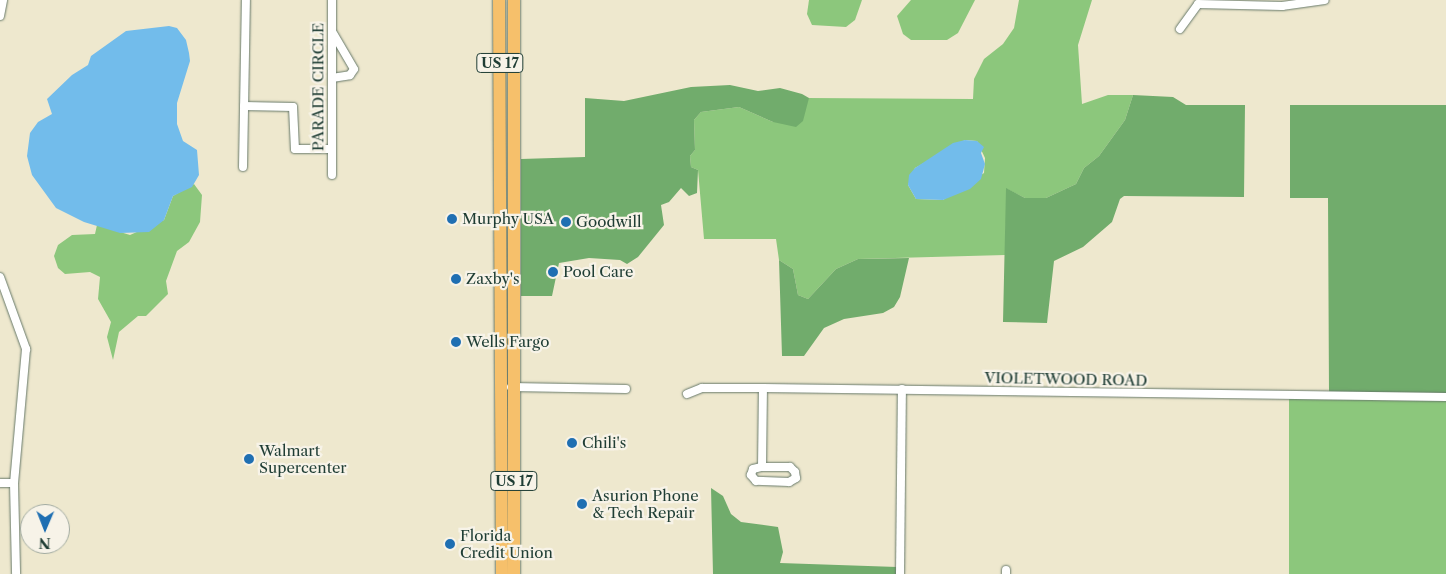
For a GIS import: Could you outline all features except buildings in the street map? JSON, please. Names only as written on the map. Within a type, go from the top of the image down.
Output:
[{"type":"main road","name":"US 17","points":[[508,0],[514,63],[507,190],[507,387],[514,574]]},
{"type":"main road","name":"US 17","points":[[502,574],[513,219],[506,183],[501,171],[508,0]]},
{"type":"street","points":[[0,16],[3,0]]},
{"type":"street","points":[[243,167],[246,0]]},
{"type":"street","name":"PARADE CIRCLE","points":[[332,0],[332,175]]},
{"type":"street","points":[[1180,30],[1198,4],[1282,6],[1325,0]]},
{"type":"street","points":[[332,29],[354,69],[350,75],[332,78]]},
{"type":"street","points":[[244,106],[293,107],[295,148],[332,149]]},
{"type":"street","points":[[0,277],[26,349],[14,483],[16,574]]},
{"type":"street","points":[[507,387],[626,389]]},
{"type":"street","name":"VIOLETWOOD ROAD","points":[[686,394],[702,388],[763,388],[1446,397]]},
{"type":"street","points":[[762,467],[763,388]]},
{"type":"street","points":[[900,574],[902,389]]},
{"type":"street","points":[[762,467],[790,467],[795,472],[796,478],[789,482],[753,480],[754,469],[762,467]]},
{"type":"street","points":[[0,483],[14,483]]},
{"type":"green space","points":[[809,0],[862,0],[855,20],[846,27],[812,25],[807,14]]},
{"type":"green space","points":[[911,0],[975,0],[958,33],[947,40],[911,40],[903,34],[897,16]]},
{"type":"green space","points":[[1019,0],[1092,0],[1078,45],[1082,104],[1108,95],[1133,95],[1125,120],[1099,156],[1084,168],[1076,184],[1046,198],[1025,198],[1007,189],[1005,255],[858,259],[836,269],[808,299],[798,295],[793,269],[779,260],[776,239],[704,239],[698,170],[691,167],[690,156],[695,150],[694,120],[701,112],[739,107],[773,122],[807,98],[973,99],[974,79],[984,59],[1003,44],[1014,28]],"holes":[[[965,140],[977,141],[985,158],[984,173],[943,200],[916,199],[908,185],[915,168]]]},
{"type":"green space","points":[[730,85],[758,91],[780,88],[802,94],[809,98],[803,121],[796,127],[773,122],[739,107],[701,112],[694,120],[695,150],[690,156],[691,167],[698,170],[697,193],[689,196],[681,188],[669,202],[661,205],[664,225],[638,257],[627,264],[620,260],[589,258],[559,263],[552,296],[521,296],[521,159],[585,157],[585,98],[624,101],[691,87]]},
{"type":"green space","points":[[1133,95],[1173,97],[1186,105],[1245,105],[1244,197],[1124,196],[1120,199],[1112,222],[1083,247],[1054,261],[1047,323],[1003,322],[1006,188],[1025,198],[1046,198],[1076,184],[1084,168],[1099,156],[1125,120]]},
{"type":"green space","points":[[1290,105],[1446,105],[1446,393],[1329,392],[1328,198],[1290,198]]},
{"type":"green space","points":[[194,184],[202,195],[200,222],[189,242],[177,251],[166,281],[168,294],[146,316],[138,316],[119,332],[113,360],[107,337],[111,322],[98,299],[100,277],[90,272],[65,274],[58,268],[54,256],[58,245],[72,235],[95,234],[97,225],[130,235],[164,220],[173,196]]},
{"type":"green space","points":[[909,258],[900,297],[894,307],[883,313],[844,319],[824,328],[804,356],[782,356],[779,260],[793,269],[798,295],[808,299],[836,269],[858,259]]},
{"type":"green space","points":[[1289,399],[1446,401],[1446,574],[1289,574]]},
{"type":"green space","points":[[711,488],[723,496],[731,514],[741,522],[778,527],[783,552],[780,563],[897,567],[896,574],[713,574]]},
{"type":"water","points":[[169,26],[177,28],[186,40],[189,53],[190,61],[177,103],[177,124],[183,141],[197,150],[199,175],[192,187],[173,196],[164,220],[149,232],[120,233],[84,222],[56,208],[32,175],[27,156],[30,133],[38,122],[52,114],[47,99],[72,75],[88,65],[91,56],[126,31]]},
{"type":"water","points":[[965,140],[977,141],[984,147],[981,153],[985,164],[981,179],[970,189],[943,200],[916,199],[908,185],[909,175],[915,168],[953,143]]},
{"type":"place","name":"Murphy USA","points":[[452,219]]},
{"type":"place","name":"Goodwill","points":[[566,222]]},
{"type":"place","name":"Pool Care","points":[[553,272]]},
{"type":"place","name":"Zaxby's","points":[[456,279]]},
{"type":"place","name":"Wells Fargo","points":[[456,342]]},
{"type":"place","name":"Chili's","points":[[572,443]]},
{"type":"place","name":"Walmart Supercenter","points":[[249,459]]},
{"type":"place","name":"Asurion Phone & Tech Repair","points":[[582,504]]},
{"type":"place","name":"Florida Credit Union","points":[[450,544]]}]
